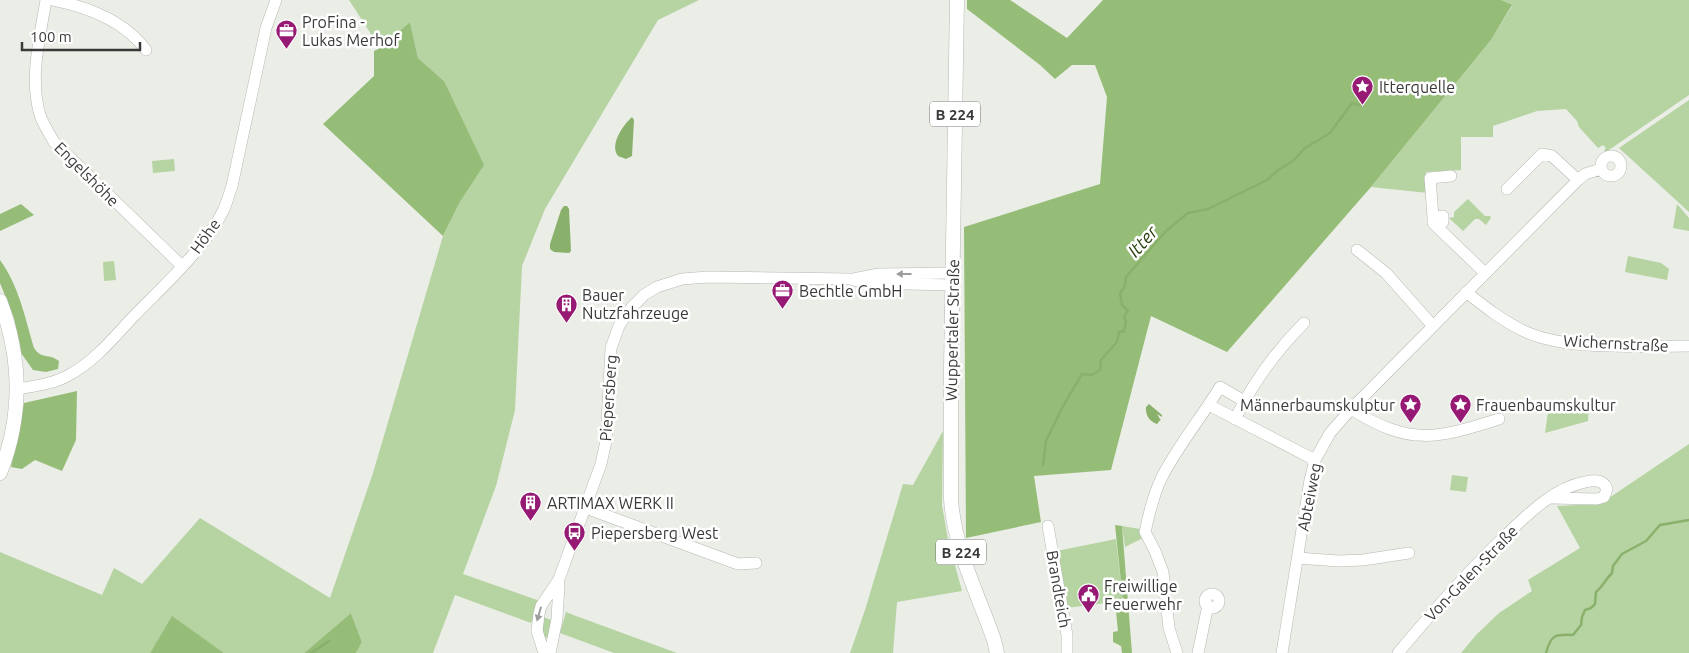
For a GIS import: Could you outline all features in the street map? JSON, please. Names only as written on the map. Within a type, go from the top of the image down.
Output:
[{"type":"main road","name":"Wuppertaler Straße","points":[[957,0],[950,465],[952,515],[960,550],[991,630],[997,653]]},
{"type":"main road","points":[[0,301],[13,342],[17,389],[16,412],[9,449],[0,473]]},
{"type":"street","name":"Engelshöhe","points":[[46,0],[35,84],[41,117],[54,142],[62,151],[182,266]]},
{"type":"street","points":[[52,0],[78,6],[105,17],[132,33],[146,50]]},
{"type":"street","name":"Höhe","points":[[17,389],[68,376],[101,352],[202,243],[223,211],[232,186],[266,28],[276,0]]},
{"type":"street","points":[[1508,189],[1542,154],[1552,156],[1578,180]]},
{"type":"street","name":"Abteiweg","points":[[1282,653],[1315,460],[1330,433],[1351,409],[1578,180],[1585,174],[1601,168]]},
{"type":"street","points":[[1450,176],[1430,178],[1433,223],[1485,273]]},
{"type":"street","points":[[1357,250],[1386,273],[1433,326]]},
{"type":"street","name":"Piepersberg","points":[[544,653],[537,631],[539,614],[559,580],[604,454],[609,360],[614,335],[631,308],[644,295],[669,282],[698,277],[850,279],[878,274],[953,279]]},
{"type":"street","name":"Wichernstraße","points":[[1466,292],[1510,324],[1528,333],[1550,339],[1598,345],[1689,346]]},
{"type":"street","points":[[1235,419],[1244,400],[1262,373],[1286,342],[1304,323]]},
{"type":"street","points":[[1178,653],[1169,628],[1163,572],[1145,532],[1160,480],[1220,387],[1244,400]]},
{"type":"street","points":[[1209,405],[1315,460]]},
{"type":"street","points":[[1351,409],[1389,430],[1422,436],[1450,434],[1499,419]]},
{"type":"street","name":"Von-Galen-Straße","points":[[1398,653],[1486,554],[1531,511],[1550,498]]},
{"type":"street","points":[[586,508],[738,564],[756,562]]},
{"type":"street","name":"Brandteich","points":[[1048,526],[1067,635],[1067,653]]},
{"type":"street","points":[[1298,558],[1342,561],[1408,553]]},
{"type":"street","name":"Piepersberg","points":[[550,653],[558,619],[557,597],[559,580]]},
{"type":"street","points":[[1198,653],[1208,605]]},
{"type":"shaded area","points":[[349,0],[699,0],[658,20],[545,209],[522,266],[515,410],[496,486],[463,574],[540,601],[531,623],[455,595],[433,653],[356,653],[362,642],[351,613],[304,653],[224,653],[172,617],[150,653],[0,653],[0,552],[102,595],[114,568],[142,584],[200,518],[330,598],[373,473],[443,236],[461,200],[444,81],[418,58],[410,22],[380,48]]},
{"type":"shaded area","points":[[967,0],[1010,0],[1067,38],[1103,0],[1501,0],[1512,5],[1491,40],[1371,187],[1227,352],[1151,316],[1111,470],[1034,476],[1041,522],[966,538],[964,227],[1100,184],[1107,97],[1095,65],[1072,65],[1055,79],[1040,65],[967,9]]},
{"type":"shaded area","points":[[1501,0],[1689,0],[1689,95],[1606,152],[1604,150],[1606,148],[1603,145],[1598,148],[1566,109],[1537,111],[1493,126],[1493,137],[1461,137],[1461,170],[1426,172],[1428,193],[1371,187],[1491,40],[1512,6]]},
{"type":"shaded area","points":[[410,22],[418,58],[444,81],[484,165],[461,200],[443,236],[323,124],[374,76],[374,51]]},
{"type":"shaded area","points":[[1689,100],[1689,212],[1619,148]]},
{"type":"shaded area","points":[[632,117],[634,120],[632,156],[626,159],[618,156],[615,146],[618,135]]},
{"type":"shaded area","points":[[174,159],[175,171],[153,173],[152,161]]},
{"type":"shaded area","points":[[1468,199],[1485,216],[1490,216],[1491,218],[1486,225],[1479,219],[1475,219],[1463,231],[1449,218],[1454,217],[1454,212]]},
{"type":"shaded area","points":[[21,204],[34,215],[0,231],[0,214]]},
{"type":"shaded area","points":[[1677,204],[1689,218],[1689,231],[1673,228]]},
{"type":"shaded area","points":[[564,206],[567,206],[569,209],[571,251],[569,253],[554,252],[550,249],[561,210]]},
{"type":"shaded area","points":[[1628,256],[1661,263],[1669,269],[1667,280],[1625,272]]},
{"type":"shaded area","points":[[0,260],[17,291],[34,348],[40,354],[59,361],[58,369],[46,372],[33,370],[21,353],[14,318],[0,283]]},
{"type":"shaded area","points":[[114,261],[116,280],[104,281],[103,262]]},
{"type":"shaded area","points":[[77,391],[76,440],[62,471],[35,460],[22,469],[11,467],[24,403]]},
{"type":"shaded area","points":[[1589,401],[1588,421],[1545,433],[1549,405]]},
{"type":"shaded area","points":[[1149,404],[1162,415],[1162,417],[1157,414],[1161,419],[1157,424],[1148,418],[1146,407]]},
{"type":"shaded area","points":[[943,431],[942,505],[948,540],[962,591],[897,602],[893,653],[850,653],[903,484],[913,485]]},
{"type":"shaded area","points":[[1689,444],[1689,653],[1461,653],[1476,635],[1499,613],[1532,591],[1528,580],[1580,548],[1557,506],[1600,504]]},
{"type":"shaded area","points":[[1452,475],[1468,477],[1466,492],[1450,490]]},
{"type":"shaded area","points":[[1115,525],[1122,526],[1132,653],[1122,653],[1121,646],[1113,642],[1113,632],[1118,631],[1115,602],[1123,601]]},
{"type":"shaded area","points":[[1122,526],[1140,529],[1143,538],[1125,547]]},
{"type":"shaded area","points":[[1116,539],[1123,601],[1066,608],[1057,551]]},
{"type":"shaded area","points":[[566,612],[677,653],[614,653],[560,633]]},
{"type":"shaded area","points":[[351,613],[362,642],[356,653],[304,653]]},
{"type":"shaded area","points":[[172,616],[224,653],[150,653]]},
{"type":"shaded area","points":[[542,617],[555,621],[548,638],[542,637]]},
{"type":"waterway","name":"Itter","points":[[1043,465],[1046,441],[1062,408],[1082,374],[1092,375],[1100,370],[1101,360],[1117,342],[1119,332],[1124,331],[1126,322],[1124,317],[1128,311],[1122,305],[1120,293],[1125,286],[1126,277],[1166,231],[1188,213],[1208,209],[1267,180],[1294,160],[1305,148],[1330,133],[1352,103],[1363,106]]},
{"type":"waterway","points":[[1546,653],[1550,642],[1555,636],[1573,635],[1581,625],[1585,610],[1595,604],[1596,592],[1612,573],[1613,566],[1622,554],[1646,541],[1660,525],[1689,520]]},
{"type":"waterway","points":[[311,653],[329,641]]},
{"type":"place","name":"ProFina - Lukas Merhof","points":[[286,50]]},
{"type":"place","name":"Itterquelle","points":[[1363,106]]},
{"type":"place","name":"Bechtle GmbH","points":[[783,310]]},
{"type":"place","name":"Bauer Nutzfahrzeuge","points":[[566,323]]},
{"type":"place","name":"Männerbaumskulptur","points":[[1411,424]]},
{"type":"place","name":"Frauenbaumskultur","points":[[1460,424]]},
{"type":"place","name":"ARTIMAX WERK II","points":[[531,522]]},
{"type":"place","name":"Piepersberg West","points":[[575,552]]},
{"type":"place","name":"Freiwillige Feuerwehr","points":[[1088,614]]}]
